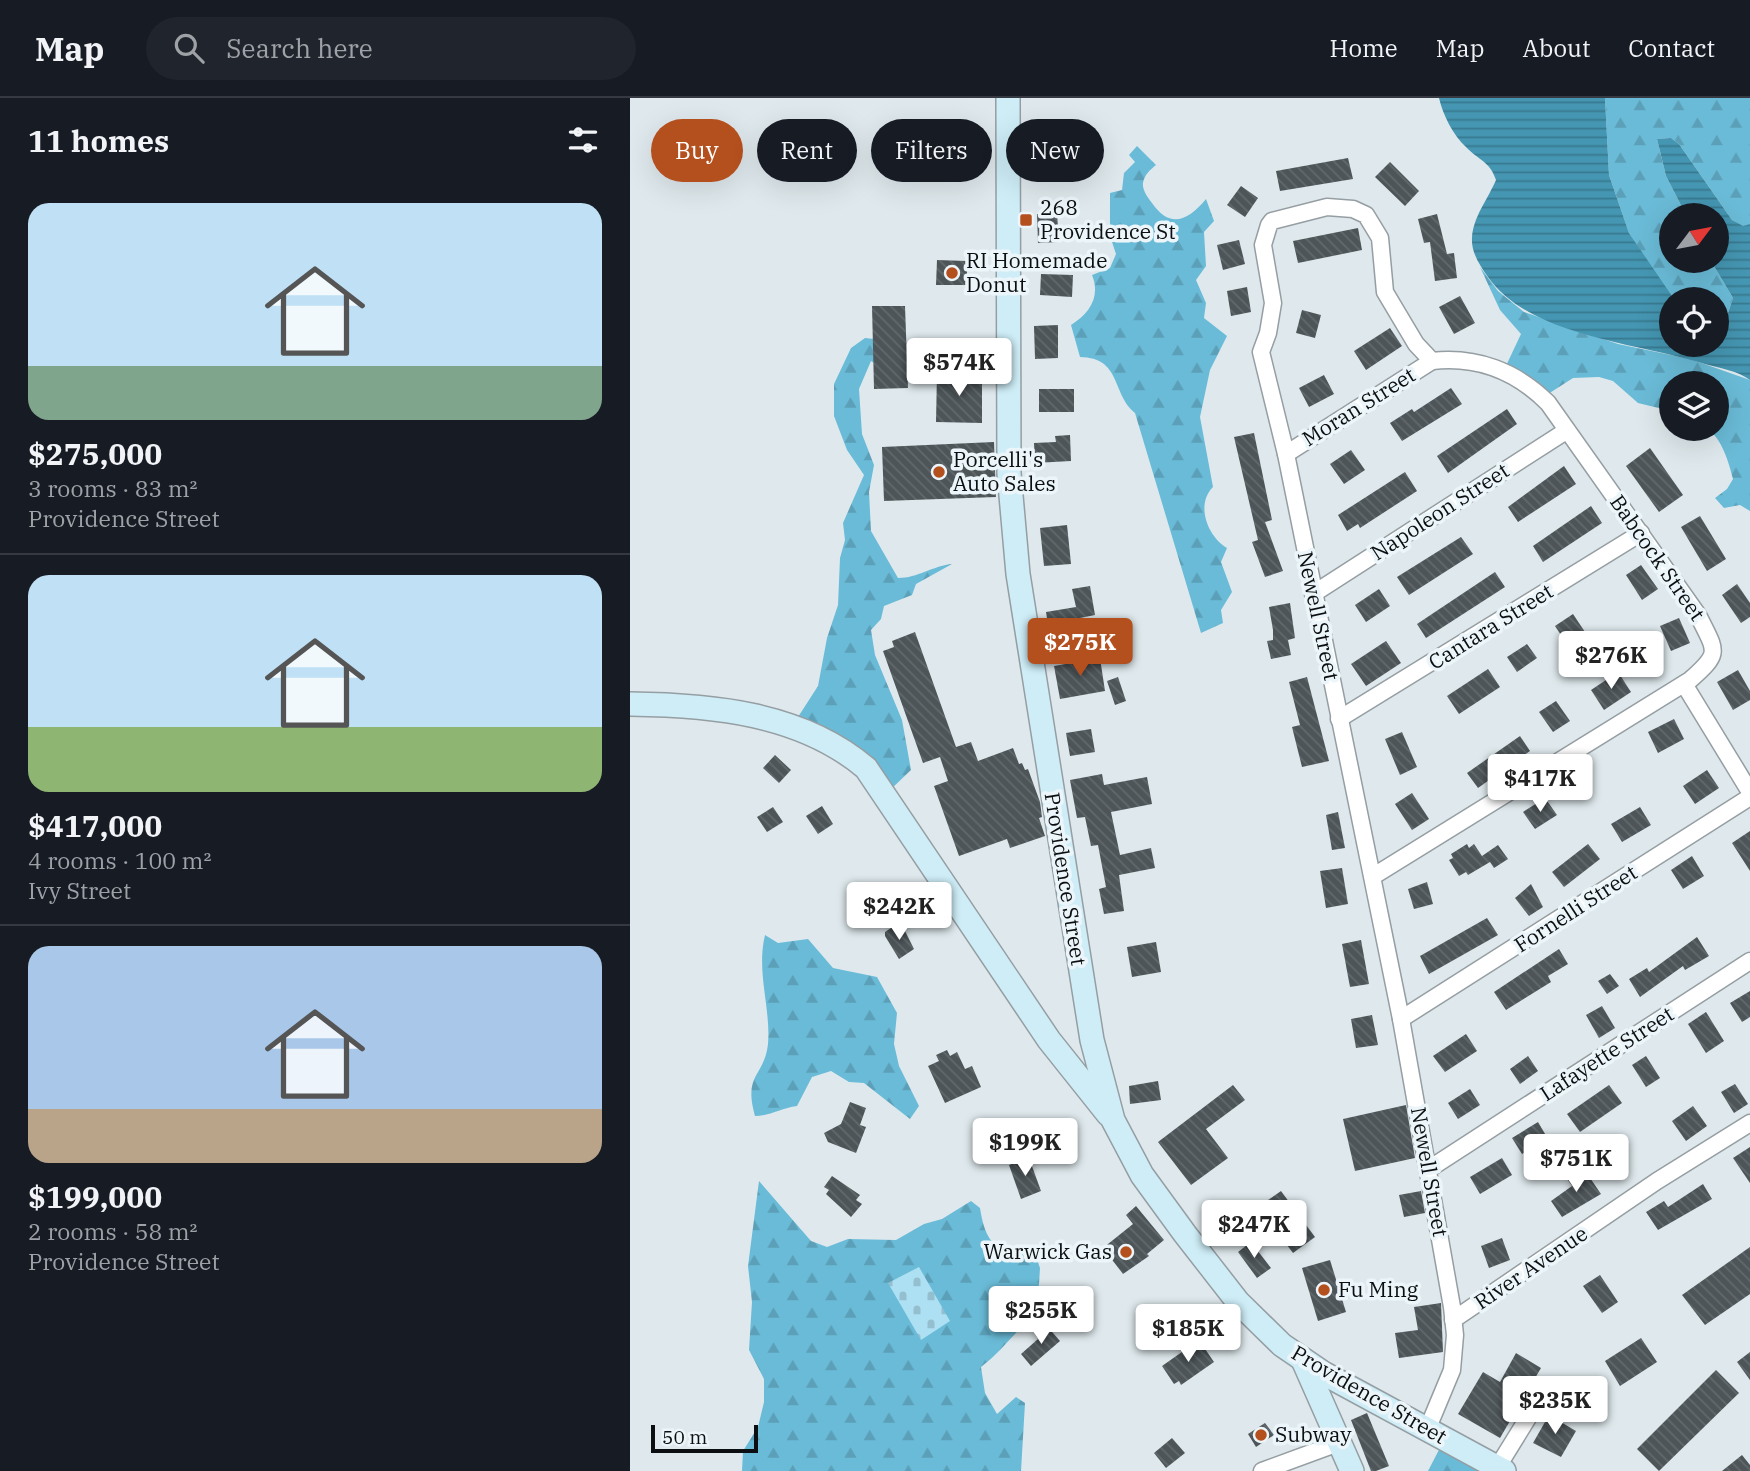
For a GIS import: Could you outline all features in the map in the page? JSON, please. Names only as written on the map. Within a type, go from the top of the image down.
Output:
[{"type":"main road","name":"Providence Street","points":[[1009,98],[1009,473],[1018,574],[1092,1040],[1113,1120],[1142,1175],[1238,1302],[1282,1345],[1303,1360],[1501,1469]]},
{"type":"main road","points":[[630,704],[693,705],[762,718],[818,738],[848,754],[866,768],[1049,1040],[1113,1120]]},
{"type":"main road","points":[[1303,1360],[1352,1471]]},
{"type":"street","name":"Newell Street","points":[[1427,1430],[1452,1370],[1455,1346],[1453,1320],[1429,1169],[1401,1020],[1286,454],[1261,352],[1268,333],[1273,303],[1263,244],[1266,230],[1272,221],[1327,208],[1353,209],[1366,215],[1380,238],[1385,292],[1416,344],[1432,361]]},
{"type":"street","points":[[1432,361],[1477,361],[1521,380],[1548,403],[1566,431]]},
{"type":"street","name":"Moran Street","points":[[1286,454],[1432,361]]},
{"type":"street","name":"Babcock Street","points":[[1566,431],[1698,615],[1710,639],[1712,660],[1684,684]]},
{"type":"street","name":"Napoleon Street","points":[[1313,594],[1566,431]]},
{"type":"street","name":"Cantara Street","points":[[1339,719],[1641,533]]},
{"type":"street","points":[[1372,877],[1684,684],[1750,795]]},
{"type":"street","name":"Fornelli Street","points":[[1401,1020],[1750,795]]},
{"type":"street","name":"Lafayette Street","points":[[1429,1169],[1750,961]]},
{"type":"street","name":"River Avenue","points":[[1453,1320],[1657,1181],[1750,1124]]},
{"type":"street","points":[[1501,1469],[1538,1399]]},
{"type":"street","points":[[1262,1471],[1341,1442]]},
{"type":"green space","points":[[1605,98],[1750,98],[1750,224],[1743,227],[1732,220],[1729,216],[1729,203],[1720,203],[1679,144],[1671,138],[1657,139],[1666,176],[1680,203],[1659,203],[1659,273],[1718,273],[1726,287],[1664,287],[1629,233],[1609,175]]},
{"type":"green space","points":[[1137,146],[1156,165],[1146,175],[1143,186],[1159,211],[1172,219],[1179,219],[1192,213],[1206,199],[1214,221],[1204,232],[1206,266],[1196,280],[1206,303],[1204,318],[1227,336],[1210,370],[1200,417],[1213,487],[1205,503],[1206,520],[1214,536],[1227,548],[1221,562],[1232,592],[1221,610],[1223,623],[1201,633],[1135,413],[1127,405],[1110,370],[1103,363],[1080,357],[1071,325],[1083,316],[1092,304],[1095,291],[1092,275],[1110,268],[1116,254],[1110,236],[1110,193],[1122,190],[1124,173],[1135,162],[1129,155]]},
{"type":"green space","points":[[1480,267],[1498,291],[1524,312],[1618,344],[1659,353],[1659,357],[1690,359],[1724,371],[1659,371],[1659,408],[1638,403],[1613,381],[1599,377],[1573,378],[1545,396],[1504,370],[1521,334],[1500,310]]},
{"type":"green space","points":[[1729,291],[1733,298],[1729,310]]},
{"type":"green space","points":[[865,338],[874,339],[881,368],[871,361],[859,389],[862,434],[874,465],[869,492],[871,531],[898,578],[952,564],[916,584],[912,595],[884,606],[881,619],[871,630],[875,655],[902,720],[911,770],[888,792],[798,717],[818,686],[827,638],[838,605],[840,558],[845,540],[843,523],[864,475],[847,450],[834,416],[834,384],[851,348]]},
{"type":"green space","points":[[1729,373],[1750,380],[1750,511],[1740,505],[1724,508],[1715,498],[1727,489],[1733,479],[1719,441],[1729,441]]},
{"type":"green space","points":[[765,935],[778,943],[808,939],[833,968],[877,977],[897,1013],[894,1044],[899,1066],[919,1106],[910,1119],[864,1083],[849,1082],[831,1071],[812,1077],[797,1106],[755,1116],[751,1091],[763,1064],[768,1044],[762,963]]},
{"type":"green space","points":[[759,1181],[811,1241],[827,1247],[848,1239],[896,1240],[924,1224],[942,1219],[971,1201],[980,1208],[985,1230],[995,1245],[1010,1250],[1032,1245],[1040,1268],[1038,1300],[1041,1311],[981,1367],[985,1393],[997,1414],[1016,1397],[1025,1403],[1021,1471],[742,1471],[743,1451],[758,1427],[764,1402],[764,1379],[749,1350],[752,1302],[748,1266]]},
{"type":"green space","points":[[919,1267],[950,1321],[921,1340],[888,1283]]},
{"type":"green space","points":[[1443,1442],[1500,1471],[1428,1471]]},
{"type":"shaded area","points":[[1439,98],[1605,98],[1609,175],[1629,233],[1666,287],[1659,287],[1659,353],[1588,335],[1530,313],[1507,297],[1488,277],[1475,254],[1473,230],[1496,180],[1487,165],[1457,137]]},
{"type":"shaded area","points":[[1671,138],[1679,144],[1720,203],[1680,203],[1666,176],[1657,139]]},
{"type":"shaded area","points":[[1729,216],[1743,226],[1750,224],[1750,380],[1729,370],[1678,357],[1729,357],[1729,310],[1733,298],[1729,287],[1718,273],[1729,273]]},
{"type":"building","points":[[1348,158],[1353,179],[1280,191],[1276,171]]},
{"type":"building","points":[[1390,162],[1419,191],[1405,206],[1375,177]]},
{"type":"building","points":[[1241,186],[1258,198],[1245,217],[1227,205]]},
{"type":"building","points":[[1057,213],[1059,242],[1038,243],[1037,214]]},
{"type":"building","points":[[1437,214],[1447,254],[1454,253],[1457,278],[1435,281],[1430,242],[1424,243],[1418,219]]},
{"type":"building","points":[[1358,228],[1362,250],[1298,263],[1293,241]]},
{"type":"building","points":[[1239,240],[1245,264],[1223,270],[1217,245]]},
{"type":"building","name":"RI Homemade Donut","points":[[937,260],[967,261],[967,285],[936,285]]},
{"type":"building","points":[[1041,274],[1073,275],[1072,297],[1040,295]]},
{"type":"building","points":[[1247,287],[1251,312],[1231,316],[1227,291]]},
{"type":"building","points":[[1460,296],[1475,323],[1454,334],[1439,307]]},
{"type":"building","points":[[872,306],[905,306],[908,388],[874,389]]},
{"type":"building","points":[[1302,310],[1321,315],[1315,338],[1296,333]]},
{"type":"building","points":[[1058,325],[1058,358],[1035,359],[1034,326]]},
{"type":"building","points":[[1390,328],[1402,346],[1366,370],[1354,351]]},
{"type":"building","points":[[937,373],[982,373],[982,423],[936,422]]},
{"type":"building","points":[[1324,375],[1334,394],[1309,407],[1299,388]]},
{"type":"building","points":[[1451,388],[1462,404],[1402,441],[1390,423],[1412,409],[1414,412]]},
{"type":"building","points":[[1039,389],[1074,389],[1074,412],[1039,412]]},
{"type":"building","points":[[1507,409],[1517,424],[1448,473],[1437,456]]},
{"type":"building","points":[[1254,433],[1272,520],[1265,522],[1283,571],[1265,577],[1252,542],[1258,540],[1234,437]]},
{"type":"building","points":[[1070,435],[1071,461],[1035,463],[1034,443],[1056,442],[1055,436]]},
{"type":"building","name":"Porcelli's Auto Sales","points":[[994,442],[996,497],[884,501],[882,447]]},
{"type":"building","points":[[1650,448],[1683,495],[1659,512],[1626,466]]},
{"type":"building","points":[[1351,450],[1365,470],[1344,484],[1330,464]]},
{"type":"building","points":[[1564,466],[1576,484],[1518,522],[1508,507]]},
{"type":"building","points":[[1405,472],[1417,491],[1360,528],[1358,524],[1347,531],[1338,515]]},
{"type":"building","points":[[1591,506],[1602,523],[1543,562],[1533,546]]},
{"type":"building","points":[[1700,516],[1726,559],[1707,571],[1681,527]]},
{"type":"building","points":[[1067,525],[1071,564],[1044,566],[1040,528]]},
{"type":"building","points":[[1461,537],[1473,554],[1409,595],[1397,577]]},
{"type":"building","points":[[1641,565],[1658,589],[1642,600],[1626,575]]},
{"type":"building","points":[[1495,572],[1505,587],[1426,638],[1417,624]]},
{"type":"building","points":[[1737,584],[1750,603],[1750,617],[1741,623],[1722,595]]},
{"type":"building","points":[[1090,586],[1095,615],[1070,620],[1072,634],[1050,637],[1046,612],[1076,607],[1072,589]]},
{"type":"building","points":[[1379,589],[1390,606],[1366,622],[1355,605]]},
{"type":"building","points":[[1290,603],[1295,638],[1288,640],[1291,655],[1271,659],[1267,641],[1273,640],[1269,607]]},
{"type":"building","points":[[1573,614],[1585,632],[1567,644],[1555,626]]},
{"type":"building","points":[[1679,618],[1690,643],[1671,651],[1660,626]]},
{"type":"building","points":[[915,632],[956,747],[971,742],[978,761],[1013,748],[1019,764],[1022,763],[1025,770],[1028,769],[1040,802],[1042,817],[1039,818],[1045,836],[1010,848],[1007,839],[959,856],[934,786],[948,781],[940,757],[923,763],[883,651],[894,647],[892,641]]},
{"type":"building","points":[[1386,641],[1401,663],[1366,686],[1351,664]]},
{"type":"building","points":[[1527,644],[1537,658],[1517,672],[1507,657]]},
{"type":"building","points":[[1100,658],[1105,691],[1060,699],[1054,666]]},
{"type":"building","points":[[1488,669],[1500,687],[1459,714],[1447,696]]},
{"type":"building","points":[[1738,670],[1750,691],[1750,700],[1733,710],[1717,682]]},
{"type":"building","points":[[1618,672],[1631,692],[1604,710],[1591,690]]},
{"type":"building","points":[[1118,677],[1126,701],[1115,705],[1107,681]]},
{"type":"building","points":[[1307,677],[1329,761],[1302,767],[1292,727],[1300,725],[1289,682]]},
{"type":"building","points":[[1556,701],[1570,721],[1553,732],[1539,712]]},
{"type":"building","points":[[1674,719],[1684,739],[1658,753],[1648,732]]},
{"type":"building","points":[[1091,729],[1095,752],[1070,756],[1066,733]]},
{"type":"building","points":[[1402,732],[1417,767],[1400,775],[1385,739]]},
{"type":"building","points":[[1520,736],[1530,751],[1478,788],[1467,773]]},
{"type":"building","points":[[775,755],[791,770],[779,783],[763,768]]},
{"type":"building","points":[[1707,770],[1719,788],[1695,804],[1683,786]]},
{"type":"building","points":[[1102,774],[1104,785],[1147,777],[1152,804],[1111,812],[1120,855],[1151,848],[1155,868],[1119,875],[1124,911],[1104,914],[1099,889],[1106,887],[1098,845],[1091,846],[1085,817],[1077,818],[1070,780]]},
{"type":"building","points":[[1412,793],[1429,819],[1412,830],[1395,804]]},
{"type":"building","points":[[1545,798],[1557,815],[1535,829],[1523,812]]},
{"type":"building","points":[[822,806],[833,824],[818,834],[806,816]]},
{"type":"building","points":[[773,807],[783,822],[767,832],[757,817]]},
{"type":"building","points":[[1640,807],[1651,825],[1622,842],[1611,824]]},
{"type":"building","points":[[1338,812],[1345,848],[1332,850],[1326,815]]},
{"type":"building","points":[[1750,831],[1750,871],[1732,843]]},
{"type":"building","points":[[1467,844],[1469,848],[1474,844],[1482,856],[1498,845],[1508,859],[1494,868],[1490,862],[1468,875],[1466,872],[1459,876],[1449,860],[1453,858],[1451,854]]},
{"type":"building","points":[[1588,844],[1600,859],[1564,887],[1552,872]]},
{"type":"building","points":[[1692,856],[1704,876],[1683,889],[1671,870]]},
{"type":"building","points":[[1342,868],[1348,904],[1326,908],[1320,871]]},
{"type":"building","points":[[1427,882],[1433,904],[1414,909],[1408,889]]},
{"type":"building","points":[[1531,884],[1543,907],[1529,916],[1515,898]]},
{"type":"building","points":[[1487,918],[1498,935],[1429,974],[1420,956]]},
{"type":"building","points":[[894,926],[897,931],[905,931],[914,949],[899,959],[885,936],[885,932]]},
{"type":"building","points":[[1697,937],[1709,956],[1685,970],[1683,966],[1640,997],[1629,979],[1647,968],[1649,972]]},
{"type":"building","points":[[1361,940],[1369,984],[1350,987],[1342,944]]},
{"type":"building","points":[[1156,942],[1161,972],[1132,977],[1127,947]]},
{"type":"building","points":[[1559,949],[1568,964],[1548,976],[1551,982],[1506,1010],[1494,992]]},
{"type":"building","points":[[1610,974],[1619,986],[1607,994],[1598,981]]},
{"type":"building","points":[[1750,991],[1750,1017],[1742,1022],[1730,1003]]},
{"type":"building","points":[[1602,1006],[1615,1028],[1599,1038],[1586,1015]]},
{"type":"building","points":[[1706,1012],[1724,1041],[1706,1053],[1688,1024]]},
{"type":"building","points":[[1372,1015],[1378,1045],[1356,1048],[1351,1019]]},
{"type":"building","points":[[1466,1034],[1477,1051],[1445,1072],[1433,1056]]},
{"type":"building","points":[[947,1050],[950,1056],[957,1052],[965,1069],[972,1066],[981,1087],[945,1103],[928,1066],[939,1061],[936,1055]]},
{"type":"building","points":[[1528,1056],[1538,1071],[1520,1084],[1510,1069]]},
{"type":"building","points":[[1646,1056],[1660,1078],[1646,1087],[1632,1065]]},
{"type":"building","points":[[1158,1081],[1161,1100],[1130,1104],[1129,1086]]},
{"type":"building","points":[[1735,1084],[1748,1104],[1734,1113],[1721,1092]]},
{"type":"building","points":[[1233,1085],[1245,1100],[1206,1129],[1228,1158],[1191,1185],[1158,1142]]},
{"type":"building","points":[[1609,1085],[1622,1103],[1580,1132],[1567,1114]]},
{"type":"building","points":[[1470,1089],[1480,1105],[1458,1119],[1448,1103]]},
{"type":"building","points":[[850,1102],[866,1108],[860,1125],[866,1127],[856,1153],[828,1142],[824,1133],[841,1124]]},
{"type":"building","points":[[1406,1105],[1415,1158],[1355,1171],[1343,1119]]},
{"type":"building","points":[[1693,1106],[1707,1126],[1686,1141],[1672,1121]]},
{"type":"building","points":[[1538,1122],[1548,1139],[1522,1154],[1512,1138]]},
{"type":"building","points":[[1750,1147],[1750,1183],[1733,1158]]},
{"type":"building","points":[[1029,1158],[1041,1191],[1021,1199],[1009,1165]]},
{"type":"building","points":[[1502,1158],[1512,1175],[1480,1194],[1470,1177]]},
{"type":"building","points":[[1584,1169],[1601,1194],[1562,1217],[1551,1201],[1572,1186],[1568,1180]]},
{"type":"building","points":[[832,1176],[860,1195],[856,1200],[862,1204],[851,1217],[826,1194],[829,1190],[824,1187]]},
{"type":"building","points":[[1703,1184],[1712,1199],[1658,1230],[1646,1212],[1664,1201],[1668,1207]]},
{"type":"building","points":[[1281,1191],[1315,1237],[1293,1253],[1258,1207]]},
{"type":"building","points":[[1421,1191],[1425,1213],[1404,1217],[1399,1195]]},
{"type":"building","points":[[1136,1206],[1164,1240],[1147,1254],[1149,1256],[1123,1274],[1103,1248],[1133,1224],[1126,1215]]},
{"type":"building","points":[[1502,1238],[1510,1260],[1489,1268],[1481,1246]]},
{"type":"building","points":[[1251,1242],[1271,1268],[1257,1278],[1238,1252]]},
{"type":"building","points":[[1750,1247],[1750,1294],[1705,1325],[1682,1295]]},
{"type":"building","name":"Fu Ming","points":[[1330,1260],[1346,1312],[1318,1321],[1302,1268]]},
{"type":"building","points":[[1600,1275],[1618,1302],[1602,1313],[1583,1286]]},
{"type":"building","points":[[1441,1303],[1443,1352],[1399,1358],[1395,1333],[1418,1330],[1414,1307]]},
{"type":"building","points":[[1046,1325],[1060,1341],[1031,1366],[1021,1354],[1038,1339],[1035,1334]]},
{"type":"building","points":[[1641,1338],[1657,1362],[1620,1386],[1605,1361]]},
{"type":"building","points":[[1199,1340],[1214,1362],[1181,1385],[1179,1381],[1174,1384],[1162,1366]]},
{"type":"building","points":[[1750,1352],[1750,1380],[1737,1362]]},
{"type":"building","points":[[1516,1353],[1541,1368],[1500,1438],[1458,1414],[1483,1372],[1500,1382]]},
{"type":"building","points":[[1716,1370],[1739,1393],[1659,1471],[1637,1449]]},
{"type":"building","points":[[1367,1413],[1389,1466],[1376,1471],[1371,1471],[1351,1420]]},
{"type":"building","points":[[1549,1415],[1576,1431],[1561,1457],[1533,1443]]},
{"type":"building","name":"Subway","points":[[1265,1423],[1274,1435],[1256,1447],[1248,1434]]},
{"type":"building","points":[[1172,1438],[1185,1453],[1166,1468],[1154,1453]]},
{"type":"building","points":[[1742,1455],[1750,1465],[1750,1471],[1722,1471]]},
{"type":"place","name":"268 Providence St","points":[[1026,220]]},
{"type":"place","name":"RI Homemade Donut","points":[[952,273]]},
{"type":"place","name":"Porcelli's Auto Sales","points":[[939,472]]},
{"type":"place","name":"Warwick Gas","points":[[1126,1252]]},
{"type":"place","name":"Fu Ming","points":[[1324,1290]]},
{"type":"place","name":"Subway","points":[[1261,1435]]}]
